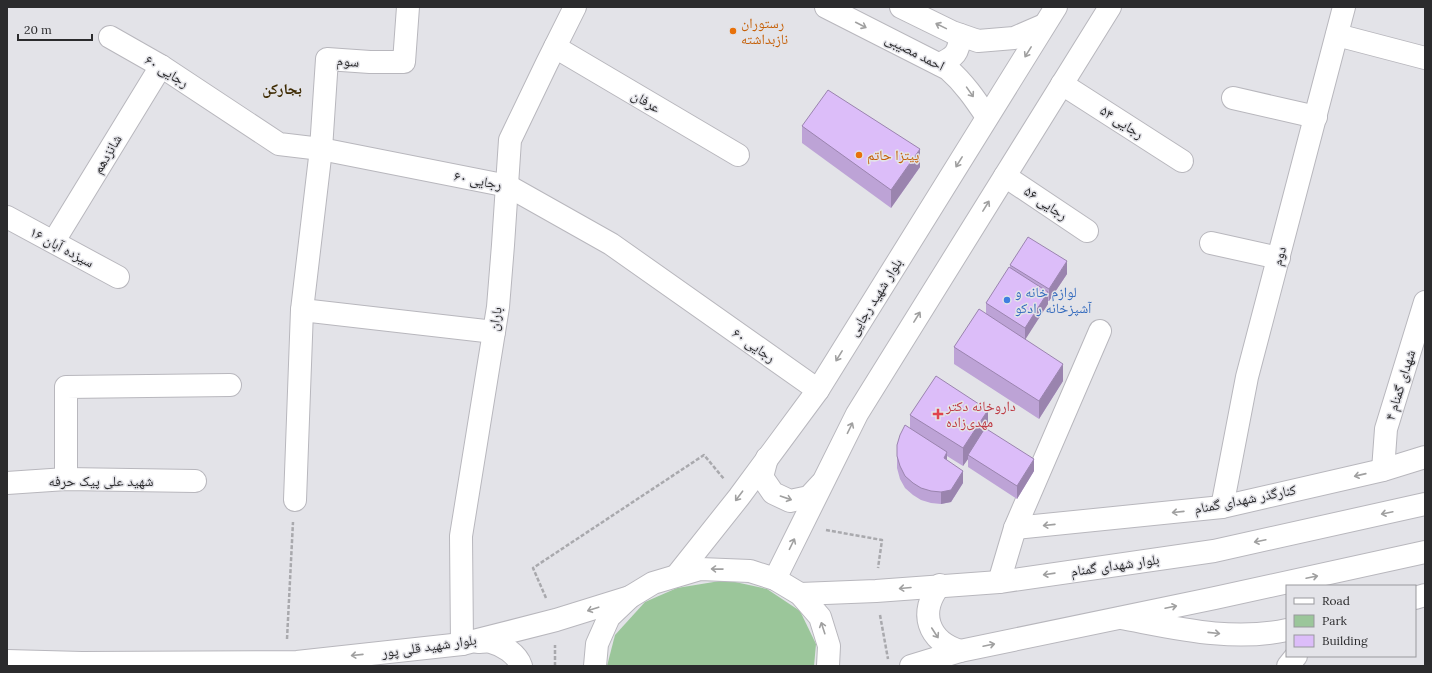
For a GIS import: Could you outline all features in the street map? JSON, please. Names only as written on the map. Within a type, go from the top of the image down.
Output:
[{"type":"main road","name":"سوم","points":[[321,149],[327,59],[370,62],[404,62],[408,7]]},
{"type":"main road","name":"باران","points":[[465,644],[461,536],[498,307],[508,186],[510,140],[575,7]]},
{"type":"main road","name":"احمد مصیبی","points":[[826,7],[948,69],[969,90],[987,118]]},
{"type":"main road","points":[[901,7],[960,35],[978,41],[1014,38],[1044,25]]},
{"type":"main road","name":"بلوار شهید رجایی","points":[[677,575],[739,497],[818,390],[1056,7]]},
{"type":"main road","points":[[775,579],[856,414],[1110,7]]},
{"type":"main road","name":"دوم","points":[[1222,507],[1247,377],[1344,7]]},
{"type":"main road","points":[[939,64],[950,60],[955,55],[959,46],[960,35]]},
{"type":"main road","points":[[1337,35],[1425,58]]},
{"type":"main road","name":"رجایی ۶۰","points":[[110,37],[161,66],[279,144],[321,149],[508,186],[611,244],[818,390]]},
{"type":"main road","name":"عرفان","points":[[555,47],[738,155]]},
{"type":"main road","name":"شانزدهم","points":[[54,241],[161,66]]},
{"type":"main road","name":"رجایی ۵۴","points":[[1062,84],[1182,161]]},
{"type":"main road","points":[[1233,98],[1316,117]]},
{"type":"main road","points":[[295,500],[302,310],[321,149]]},
{"type":"main road","name":"رجایی ۵۶","points":[[1005,176],[1087,231]]},
{"type":"main road","name":"سیزده آبان ۱۶","points":[[7,217],[54,241],[118,277]]},
{"type":"main road","points":[[1211,244],[1279,258]]},
{"type":"main road","name":"شهدای گمنام ۴","points":[[1383,470],[1386,429],[1425,302]]},
{"type":"main road","points":[[302,310],[494,332]]},
{"type":"main road","points":[[999,582],[1015,528],[1100,331]]},
{"type":"main road","points":[[66,479],[66,387],[230,385]]},
{"type":"main road","name":"کنارگذر شهدای گمنام","points":[[1015,528],[1222,507],[1383,470],[1425,457]]},
{"type":"main road","points":[[767,458],[762,477],[773,493],[790,501],[809,497],[822,483]]},
{"type":"main road","name":"شهید علی پیک حرفه","points":[[7,483],[66,479],[195,481]]},
{"type":"main road","name":"بلوار شهدای گمنام","points":[[800,594],[876,591],[940,585],[999,582],[1214,551],[1425,504]]},
{"type":"main road","points":[[911,666],[960,651],[1121,618],[1425,552]]},
{"type":"main road","points":[[595,666],[597,644],[609,617],[630,597],[653,583],[700,569],[750,571],[775,579],[800,594],[820,617],[829,646],[828,666]]},
{"type":"main road","points":[[940,585],[933,594],[929,604],[929,624],[934,634],[941,642],[950,648],[960,651]]},
{"type":"main road","name":"بلوار شهید قلی پور","points":[[7,661],[82,663],[297,662],[465,644],[556,620],[630,597]]},
{"type":"main road","points":[[1121,618],[1195,631],[1235,635],[1286,630]]},
{"type":"main road","points":[[465,644],[490,641],[507,649],[520,662],[521,666]]},
{"type":"main road","points":[[1288,666],[1295,657]]},
{"type":"path","points":[[285,662],[295,500]]},
{"type":"green space","points":[[726,580],[767,589],[800,611],[816,644],[814,666],[607,666],[615,635],[645,602],[677,588]]},
{"type":"building","name":"پیتزا حاتم","points":[[828,90],[920,149],[891,190],[802,126]]},
{"type":"building","points":[[1028,237],[1067,261],[1049,289],[1010,265]]},
{"type":"building","points":[[1009,267],[1048,292],[1025,328],[986,303]]},
{"type":"building","points":[[979,309],[1063,364],[1039,401],[954,347]]},
{"type":"building","points":[[936,376],[988,410],[963,448],[910,415]]},
{"type":"building","points":[[905,425],[947,452],[944,458],[963,471],[951,490],[941,492],[921,488],[905,476],[897,456],[897,445]]},
{"type":"building","points":[[985,428],[1034,459],[1017,486],[968,455]]},
{"type":"place","name":"رستوران نازبداشته","points":[[733,31]]},
{"type":"place","name":"پیتزا حاتم","points":[[859,155]]},
{"type":"place","name":"لوازم خانه و آشپزخانه رادکو","points":[[1007,300]]},
{"type":"place","name":"داروخانه دکتر مهدی‌زاده","points":[[938,414]]},
{"type":"district","name":"بجارکن","points":[[282,88]]}]
